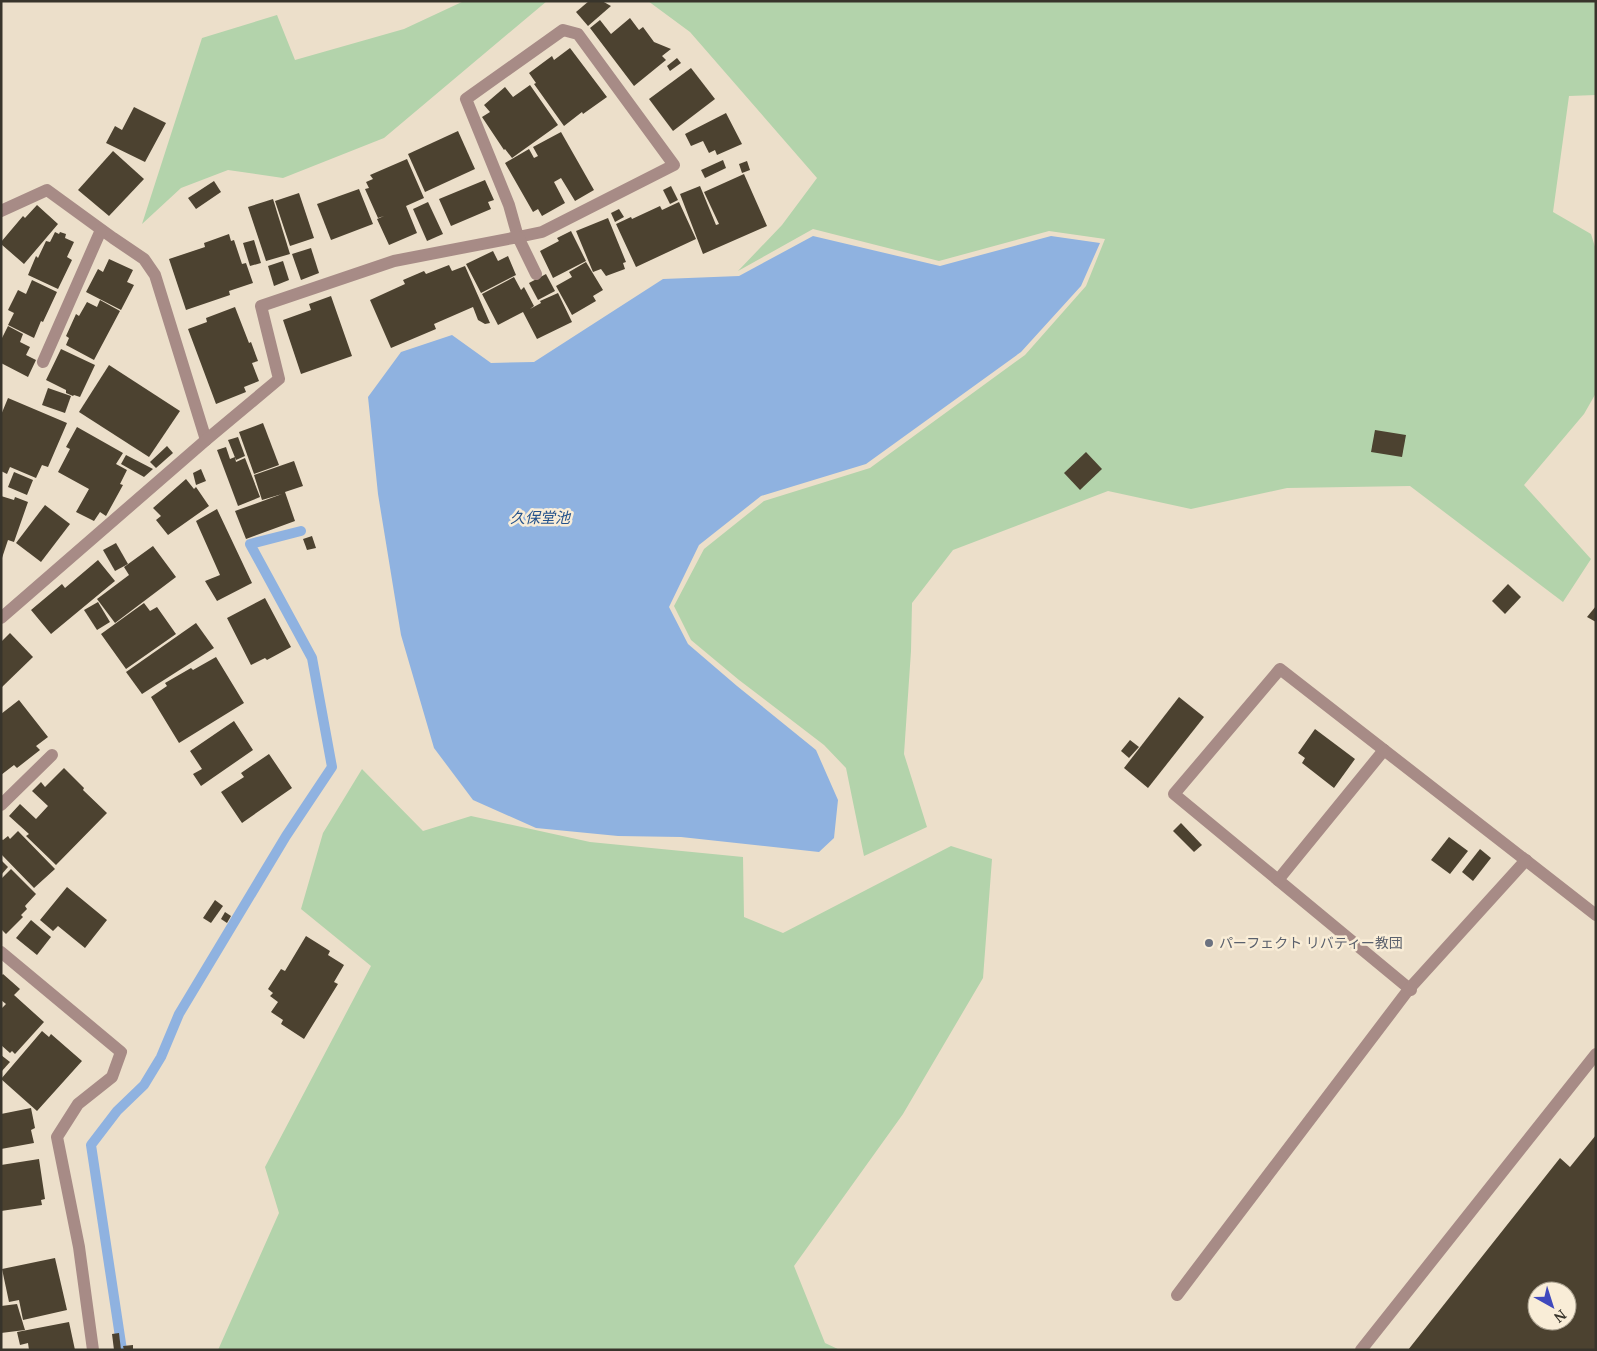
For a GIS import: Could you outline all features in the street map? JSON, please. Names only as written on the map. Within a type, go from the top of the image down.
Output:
[{"type":"street","points":[[1,618],[279,379],[261,306],[394,261],[518,236],[542,232],[674,165],[578,34],[564,30],[466,99],[509,206],[518,236],[536,274]]},
{"type":"street","points":[[1,211],[47,190],[144,259],[155,275],[206,440]]},
{"type":"street","points":[[43,362],[101,230]]},
{"type":"street","points":[[1410,989],[1174,794],[1280,669],[1596,915]]},
{"type":"street","points":[[1278,880],[1384,750]]},
{"type":"street","points":[[1,805],[52,755]]},
{"type":"street","points":[[1177,1295],[1410,989],[1526,860]]},
{"type":"street","points":[[1,952],[121,1052],[112,1077],[78,1104],[57,1137],[79,1247],[93,1350]]},
{"type":"street","points":[[1361,1350],[1596,1054]]},
{"type":"green space","points":[[464,1],[547,1],[384,138],[283,178],[228,170],[181,188],[142,224],[202,38],[277,15],[295,60],[404,29]]},
{"type":"green space","points":[[648,1],[1596,1],[1596,95],[1569,96],[1553,212],[1591,234],[1596,250],[1596,393],[1584,414],[1524,485],[1591,559],[1563,602],[1410,486],[1287,488],[1191,509],[1108,491],[953,550],[912,603],[911,651],[904,754],[927,827],[864,856],[846,768],[824,745],[739,680],[691,640],[674,606],[704,549],[764,501],[870,468],[1025,355],[1086,286],[1105,239],[1049,231],[939,261],[813,229],[738,271],[782,225],[817,178],[690,32]]},
{"type":"green space","points":[[362,769],[423,831],[471,816],[590,842],[743,857],[744,917],[783,933],[951,846],[992,859],[983,978],[903,1114],[794,1266],[825,1343],[840,1350],[218,1350],[279,1213],[265,1167],[371,966],[301,909],[323,833]]},
{"type":"water","name":"久保堂池","points":[[813,236],[940,266],[1051,236],[1100,243],[1081,286],[1021,352],[866,464],[761,496],[699,545],[669,607],[688,644],[816,750],[838,800],[834,838],[819,852],[681,837],[618,836],[536,828],[473,800],[434,748],[401,635],[378,494],[368,397],[401,352],[452,335],[491,363],[534,362],[663,279],[739,276]]},
{"type":"building","points":[[589,1],[602,1],[611,6],[588,26],[576,12]]},
{"type":"building","points":[[630,18],[639,30],[643,27],[654,42],[671,49],[662,56],[666,60],[634,86],[590,28],[600,20],[611,34]]},
{"type":"building","points":[[570,48],[607,97],[583,114],[582,112],[564,126],[534,84],[536,83],[529,73],[552,56],[554,60]]},
{"type":"building","points":[[677,58],[681,63],[670,71],[667,66]]},
{"type":"building","points":[[691,68],[715,99],[673,131],[649,99]]},
{"type":"building","points":[[530,85],[558,125],[512,158],[504,150],[482,117],[490,112],[484,105],[505,87],[513,97]]},
{"type":"building","points":[[134,107],[166,123],[145,162],[106,143],[115,126],[122,130]]},
{"type":"building","points":[[726,113],[742,144],[717,155],[715,150],[709,153],[703,141],[691,146],[685,134]]},
{"type":"building","points":[[458,131],[475,169],[425,192],[408,154]]},
{"type":"building","points":[[561,132],[594,190],[575,201],[561,178],[554,182],[565,203],[542,216],[538,209],[533,212],[505,163],[529,149],[534,158],[538,156],[533,147]]},
{"type":"building","points":[[113,151],[144,179],[109,216],[78,190]]},
{"type":"building","points":[[407,159],[424,198],[406,206],[417,233],[389,245],[377,219],[384,216],[378,218],[365,189],[369,188],[366,182],[373,179],[370,175]]},
{"type":"building","points":[[723,160],[726,168],[705,178],[701,170]]},
{"type":"building","points":[[747,161],[750,170],[742,173],[739,164]]},
{"type":"building","points":[[744,174],[767,226],[703,254],[680,194],[700,186],[716,225],[719,224],[704,192]]},
{"type":"building","points":[[485,180],[494,200],[488,202],[491,209],[451,226],[439,199]]},
{"type":"building","points":[[214,181],[221,192],[196,209],[188,198]]},
{"type":"building","points":[[671,186],[678,200],[670,204],[663,190]]},
{"type":"building","points":[[359,189],[373,224],[331,240],[317,204]]},
{"type":"building","points":[[299,193],[314,238],[290,246],[275,201]]},
{"type":"building","points":[[273,199],[290,254],[266,261],[248,207]]},
{"type":"building","points":[[428,202],[443,234],[427,241],[413,209]]},
{"type":"building","points":[[679,202],[696,239],[636,267],[616,224],[660,206],[662,210]]},
{"type":"building","points":[[37,205],[58,224],[24,264],[1,242],[23,216],[25,218]]},
{"type":"building","points":[[619,209],[624,217],[615,222],[611,213]]},
{"type":"building","points":[[608,218],[626,262],[623,263],[625,269],[606,276],[601,269],[593,272],[576,231]]},
{"type":"building","points":[[571,231],[586,261],[553,278],[540,251],[559,241],[557,238]]},
{"type":"building","points":[[55,232],[66,234],[65,238],[74,242],[67,257],[72,260],[58,289],[28,275],[36,256],[38,258],[46,241],[50,242]]},
{"type":"building","points":[[229,234],[231,241],[234,240],[242,264],[246,263],[253,283],[229,291],[230,295],[186,310],[169,259],[205,247],[204,243]]},
{"type":"building","points":[[254,240],[261,263],[250,266],[243,243]]},
{"type":"building","points":[[311,248],[319,273],[301,280],[292,254]]},
{"type":"building","points":[[493,251],[498,261],[508,256],[516,275],[481,293],[466,264]]},
{"type":"building","points":[[109,259],[133,270],[127,282],[134,285],[121,310],[86,292],[98,269],[103,272]]},
{"type":"building","points":[[283,261],[289,280],[274,286],[268,266]]},
{"type":"building","points":[[586,262],[603,290],[593,296],[596,301],[572,315],[556,286],[572,277],[569,272]]},
{"type":"building","points":[[449,265],[452,271],[465,266],[490,323],[485,324],[478,320],[473,307],[434,324],[436,329],[391,348],[370,300],[405,284],[403,280],[424,271],[426,274]]},
{"type":"building","points":[[546,274],[555,291],[538,300],[529,283]]},
{"type":"building","points":[[514,277],[521,290],[524,287],[534,306],[530,309],[541,303],[540,301],[558,293],[572,322],[537,339],[523,312],[498,325],[482,294]]},
{"type":"building","points":[[32,280],[57,292],[34,338],[8,325],[14,313],[8,310],[18,290],[26,294]]},
{"type":"building","points":[[331,296],[352,356],[301,374],[283,320],[311,310],[309,304]]},
{"type":"building","points":[[100,300],[120,311],[94,360],[66,345],[69,338],[66,336],[76,314],[79,316],[87,302],[97,307]]},
{"type":"building","points":[[235,307],[258,361],[252,363],[259,381],[244,387],[246,392],[216,404],[188,329],[207,322],[206,318]]},
{"type":"building","points":[[8,326],[23,334],[20,342],[30,347],[26,355],[36,360],[28,377],[1,363],[1,340]]},
{"type":"building","points":[[61,349],[95,365],[80,397],[66,393],[66,390],[46,380]]},
{"type":"building","points":[[109,365],[180,411],[149,457],[79,412]]},
{"type":"building","points":[[48,388],[71,396],[65,413],[42,405]]},
{"type":"building","points":[[8,398],[67,423],[48,467],[42,465],[36,478],[10,467],[7,474],[1,471],[1,415]]},
{"type":"building","points":[[263,423],[279,465],[254,474],[239,432]]},
{"type":"building","points":[[77,427],[123,453],[116,464],[127,470],[120,484],[123,485],[106,516],[100,512],[94,521],[76,512],[89,489],[58,472],[70,449],[66,447]]},
{"type":"building","points":[[1375,430],[1406,435],[1402,457],[1371,452]]},
{"type":"building","points":[[238,437],[245,456],[236,460],[228,440]]},
{"type":"building","points":[[167,446],[173,453],[156,468],[150,462]]},
{"type":"building","points":[[226,447],[230,459],[235,457],[236,462],[245,458],[260,497],[238,506],[217,450]]},
{"type":"building","points":[[1086,452],[1102,469],[1080,490],[1064,473]]},
{"type":"building","points":[[126,455],[153,469],[144,477],[121,464]]},
{"type":"building","points":[[294,461],[303,486],[285,492],[295,521],[246,539],[235,511],[282,494],[262,500],[254,475]]},
{"type":"building","points":[[201,469],[206,481],[196,485],[193,473]]},
{"type":"building","points":[[14,472],[33,480],[27,495],[8,487]]},
{"type":"building","points":[[186,479],[194,489],[196,487],[209,506],[168,535],[156,520],[161,516],[153,508]]},
{"type":"building","points":[[1,496],[14,500],[15,497],[28,502],[14,542],[8,540],[2,558]]},
{"type":"building","points":[[45,505],[70,524],[41,562],[16,543]]},
{"type":"building","points":[[217,509],[252,583],[217,601],[205,581],[220,575],[196,521]]},
{"type":"building","points":[[312,536],[316,548],[307,550],[303,539]]},
{"type":"building","points":[[116,543],[128,564],[115,571],[103,550]]},
{"type":"building","points":[[153,546],[176,577],[115,623],[97,599],[129,575],[124,567]]},
{"type":"building","points":[[98,560],[115,581],[51,634],[31,610],[62,584],[65,588]]},
{"type":"building","points":[[1508,584],[1521,597],[1505,614],[1492,601]]},
{"type":"building","points":[[265,598],[291,647],[267,660],[265,658],[251,665],[227,618]]},
{"type":"building","points":[[98,602],[110,622],[97,630],[84,610]]},
{"type":"building","points":[[144,603],[150,611],[157,607],[176,634],[126,669],[101,634]]},
{"type":"building","points":[[1596,606],[1596,622],[1587,617]]},
{"type":"building","points":[[196,623],[214,648],[142,694],[126,672]]},
{"type":"building","points":[[10,633],[33,657],[1,688],[1,642]]},
{"type":"building","points":[[216,657],[244,703],[179,743],[151,697],[167,686],[165,683],[191,668],[193,670]]},
{"type":"building","points":[[1179,697],[1204,717],[1148,788],[1124,768]]},
{"type":"building","points":[[19,700],[48,737],[36,746],[40,750],[17,768],[14,765],[1,775],[1,714]]},
{"type":"building","points":[[234,721],[253,750],[201,786],[193,774],[202,769],[190,751]]},
{"type":"building","points":[[1315,729],[1355,759],[1334,788],[1302,763],[1305,758],[1298,753]]},
{"type":"building","points":[[1130,740],[1139,747],[1129,758],[1121,751]]},
{"type":"building","points":[[269,754],[292,788],[242,823],[221,792],[244,777],[241,773]]},
{"type":"building","points":[[64,768],[107,813],[56,865],[26,836],[29,834],[9,816],[20,804],[36,819],[48,806],[32,791],[41,782],[45,787]]},
{"type":"building","points":[[1181,823],[1202,845],[1194,852],[1173,831]]},
{"type":"building","points":[[18,831],[55,869],[34,888],[1,854],[1,839],[3,840],[8,836],[10,839]]},
{"type":"building","points":[[1449,837],[1468,851],[1450,874],[1431,860]]},
{"type":"building","points":[[1480,849],[1491,858],[1473,881],[1462,872]]},
{"type":"building","points":[[1,860],[8,867],[1,875]]},
{"type":"building","points":[[11,869],[36,894],[25,906],[27,909],[21,915],[23,917],[6,934],[1,929],[1,879]]},
{"type":"building","points":[[67,887],[107,920],[85,948],[58,926],[53,931],[40,920]]},
{"type":"building","points":[[215,900],[223,906],[211,923],[203,918]]},
{"type":"building","points":[[225,912],[231,916],[227,923],[221,919]]},
{"type":"building","points":[[31,920],[51,937],[37,955],[16,938]]},
{"type":"building","points":[[306,936],[330,951],[328,955],[344,965],[334,982],[338,984],[304,1039],[281,1024],[283,1020],[271,1012],[278,1002],[270,996],[273,993],[268,989],[281,969],[285,971]]},
{"type":"building","points":[[3,974],[20,989],[14,995],[44,1022],[15,1054],[12,1051],[10,1053],[1,1045],[1,1009],[6,1004],[1,1000],[1,976]]},
{"type":"building","points":[[42,1031],[49,1037],[51,1034],[82,1061],[37,1111],[1,1079]]},
{"type":"building","points":[[1,1055],[10,1062],[1,1072]]},
{"type":"building","points":[[31,1108],[35,1128],[31,1130],[34,1143],[1,1149],[1,1114]]},
{"type":"building","points":[[1596,1135],[1596,1350],[1408,1350],[1560,1158],[1570,1167]]},
{"type":"building","points":[[39,1159],[45,1199],[41,1200],[42,1205],[1,1211],[1,1165]]},
{"type":"building","points":[[55,1258],[67,1310],[23,1320],[19,1300],[9,1302],[2,1269]]},
{"type":"building","points":[[17,1304],[25,1330],[1,1333],[1,1306]]},
{"type":"building","points":[[69,1322],[75,1350],[29,1350],[28,1343],[20,1345],[17,1332]]},
{"type":"building","points":[[119,1333],[121,1350],[114,1350],[112,1334]]},
{"type":"building","points":[[133,1345],[133,1350],[124,1350],[123,1346]]},
{"type":"waterway","points":[[122,1350],[91,1145],[117,1111],[144,1085],[161,1057],[179,1014],[286,836],[332,767],[312,658],[250,544],[301,531]]},
{"type":"place","name":"パーフェクト リバティー教団","points":[[1209,943]]}]
